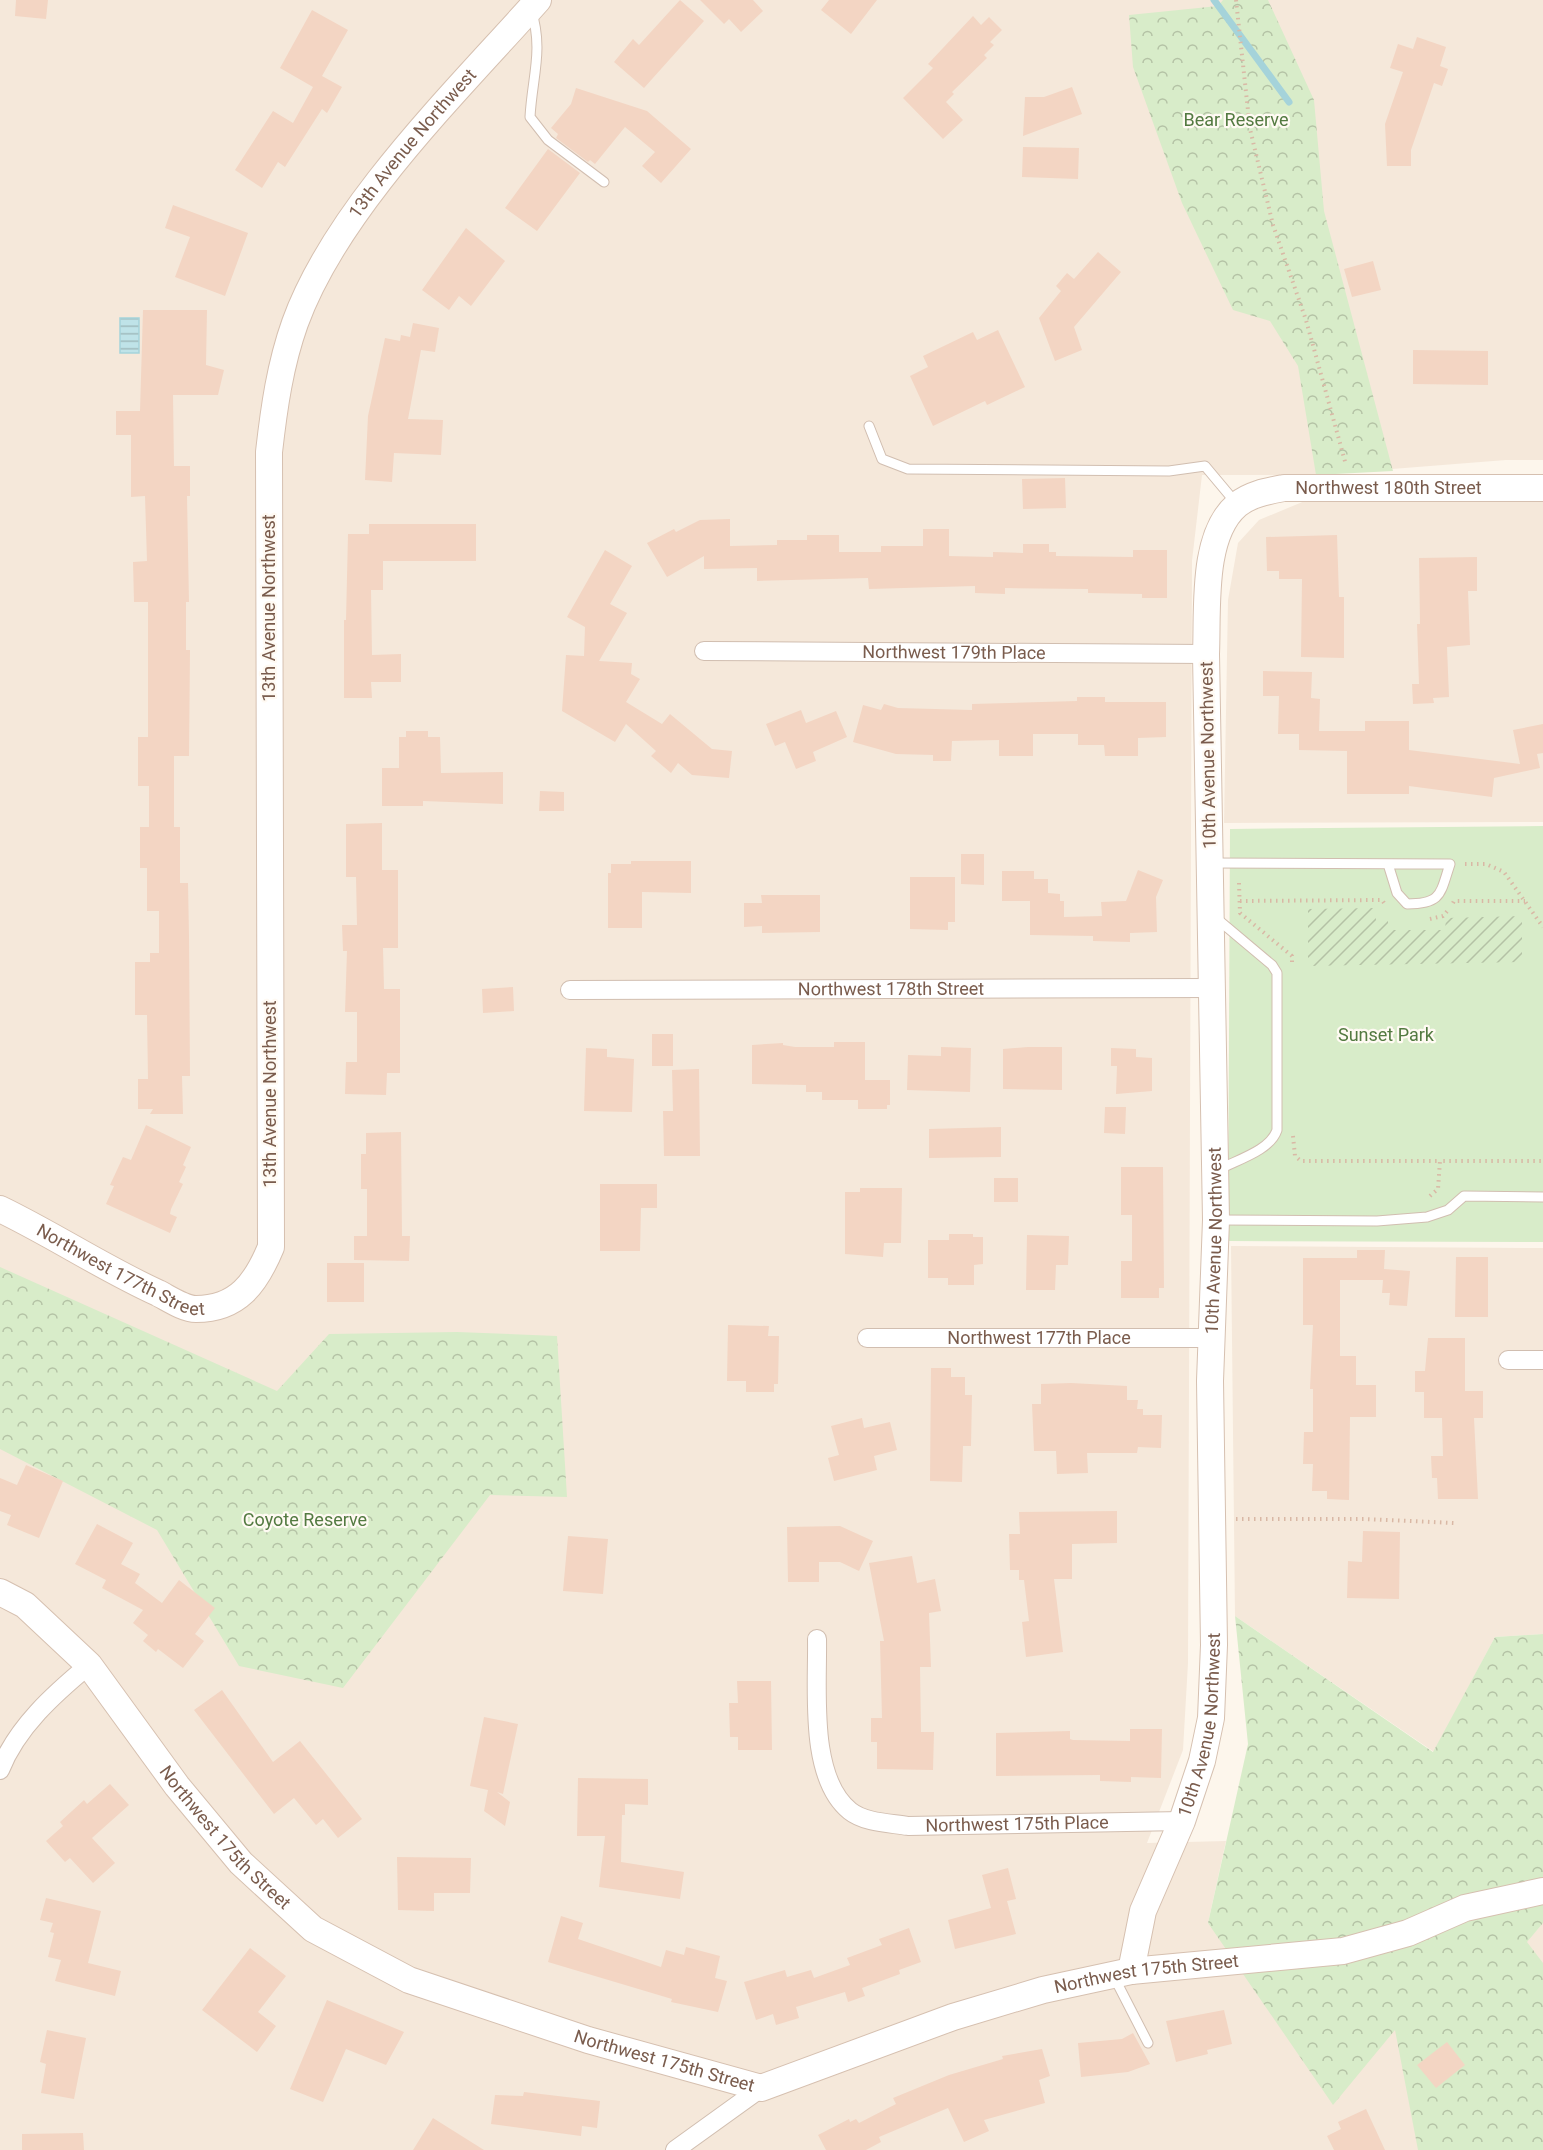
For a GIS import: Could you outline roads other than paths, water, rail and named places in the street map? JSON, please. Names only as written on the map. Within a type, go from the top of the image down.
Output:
[{"type":"street","name":"13th Avenue Northwest","points":[[244,1293],[260,1274],[271,1247],[269,453],[277,385],[295,323],[319,271],[350,223],[396,162],[534,4]]},
{"type":"street","name":"Northwest 180th Street","points":[[1237,505],[1255,494],[1284,488],[1543,488]]},
{"type":"street","name":"10th Avenue Northwest","points":[[1122,1973],[1143,1911],[1182,1821],[1202,1761],[1211,1718],[1214,1645],[1211,1519],[1212,1338],[1216,1171],[1206,654],[1209,569],[1220,525],[1237,505]]},
{"type":"street","name":"Northwest 179th Place","points":[[704,651],[1206,654]]},
{"type":"street","name":"Northwest 178th Street","points":[[570,990],[1213,988]]},
{"type":"street","name":"Northwest 177th Street","points":[[0,1209],[109,1271],[192,1309],[216,1307],[244,1293]]},
{"type":"street","name":"Northwest 177th Place","points":[[867,1338],[1212,1338]]},
{"type":"street","points":[[1508,1360],[1543,1360]]},
{"type":"street","name":"Northwest 175th Street","points":[[0,1592],[25,1605],[89,1665],[177,1786],[241,1863],[313,1929],[409,1980],[588,2040],[760,2088],[953,2017],[1043,1990],[1122,1973],[1343,1951],[1407,1933],[1465,1908],[1543,1891]]},
{"type":"street","name":"Northwest 175th Place","points":[[817,1639],[819,1737],[826,1776],[835,1796],[852,1813],[874,1821],[908,1826],[1182,1821]]},
{"type":"street","points":[[0,1770],[9,1749],[56,1692],[89,1665]]},
{"type":"street","points":[[675,2150],[760,2088]]},
{"type":"lane","points":[[534,4],[539,48],[531,90],[530,117],[548,140],[604,182]]},
{"type":"lane","points":[[868,426],[882,459],[908,469],[1169,471],[1206,466],[1237,505]]},
{"type":"lane","points":[[1210,863],[1450,864],[1440,894],[1428,904],[1407,904],[1397,893],[1388,864]]},
{"type":"lane","points":[[1211,915],[1272,965],[1277,973],[1277,1130],[1275,1138],[1267,1145],[1216,1171]]},
{"type":"lane","points":[[1216,1220],[1377,1221],[1427,1217],[1448,1210],[1464,1196],[1543,1197]]},
{"type":"lane","points":[[1122,1973],[1148,2043]]},
{"type":"water","points":[[120,318],[139,318],[139,353],[120,353]]},
{"type":"waterway","points":[[1214,0],[1289,102]]},
{"type":"park label","name":"Bear Reserve","points":[[1236,120]]},
{"type":"park label","name":"Sunset Park","points":[[1386,1035]]},
{"type":"park label","name":"Coyote Reserve","points":[[305,1520]]}]
